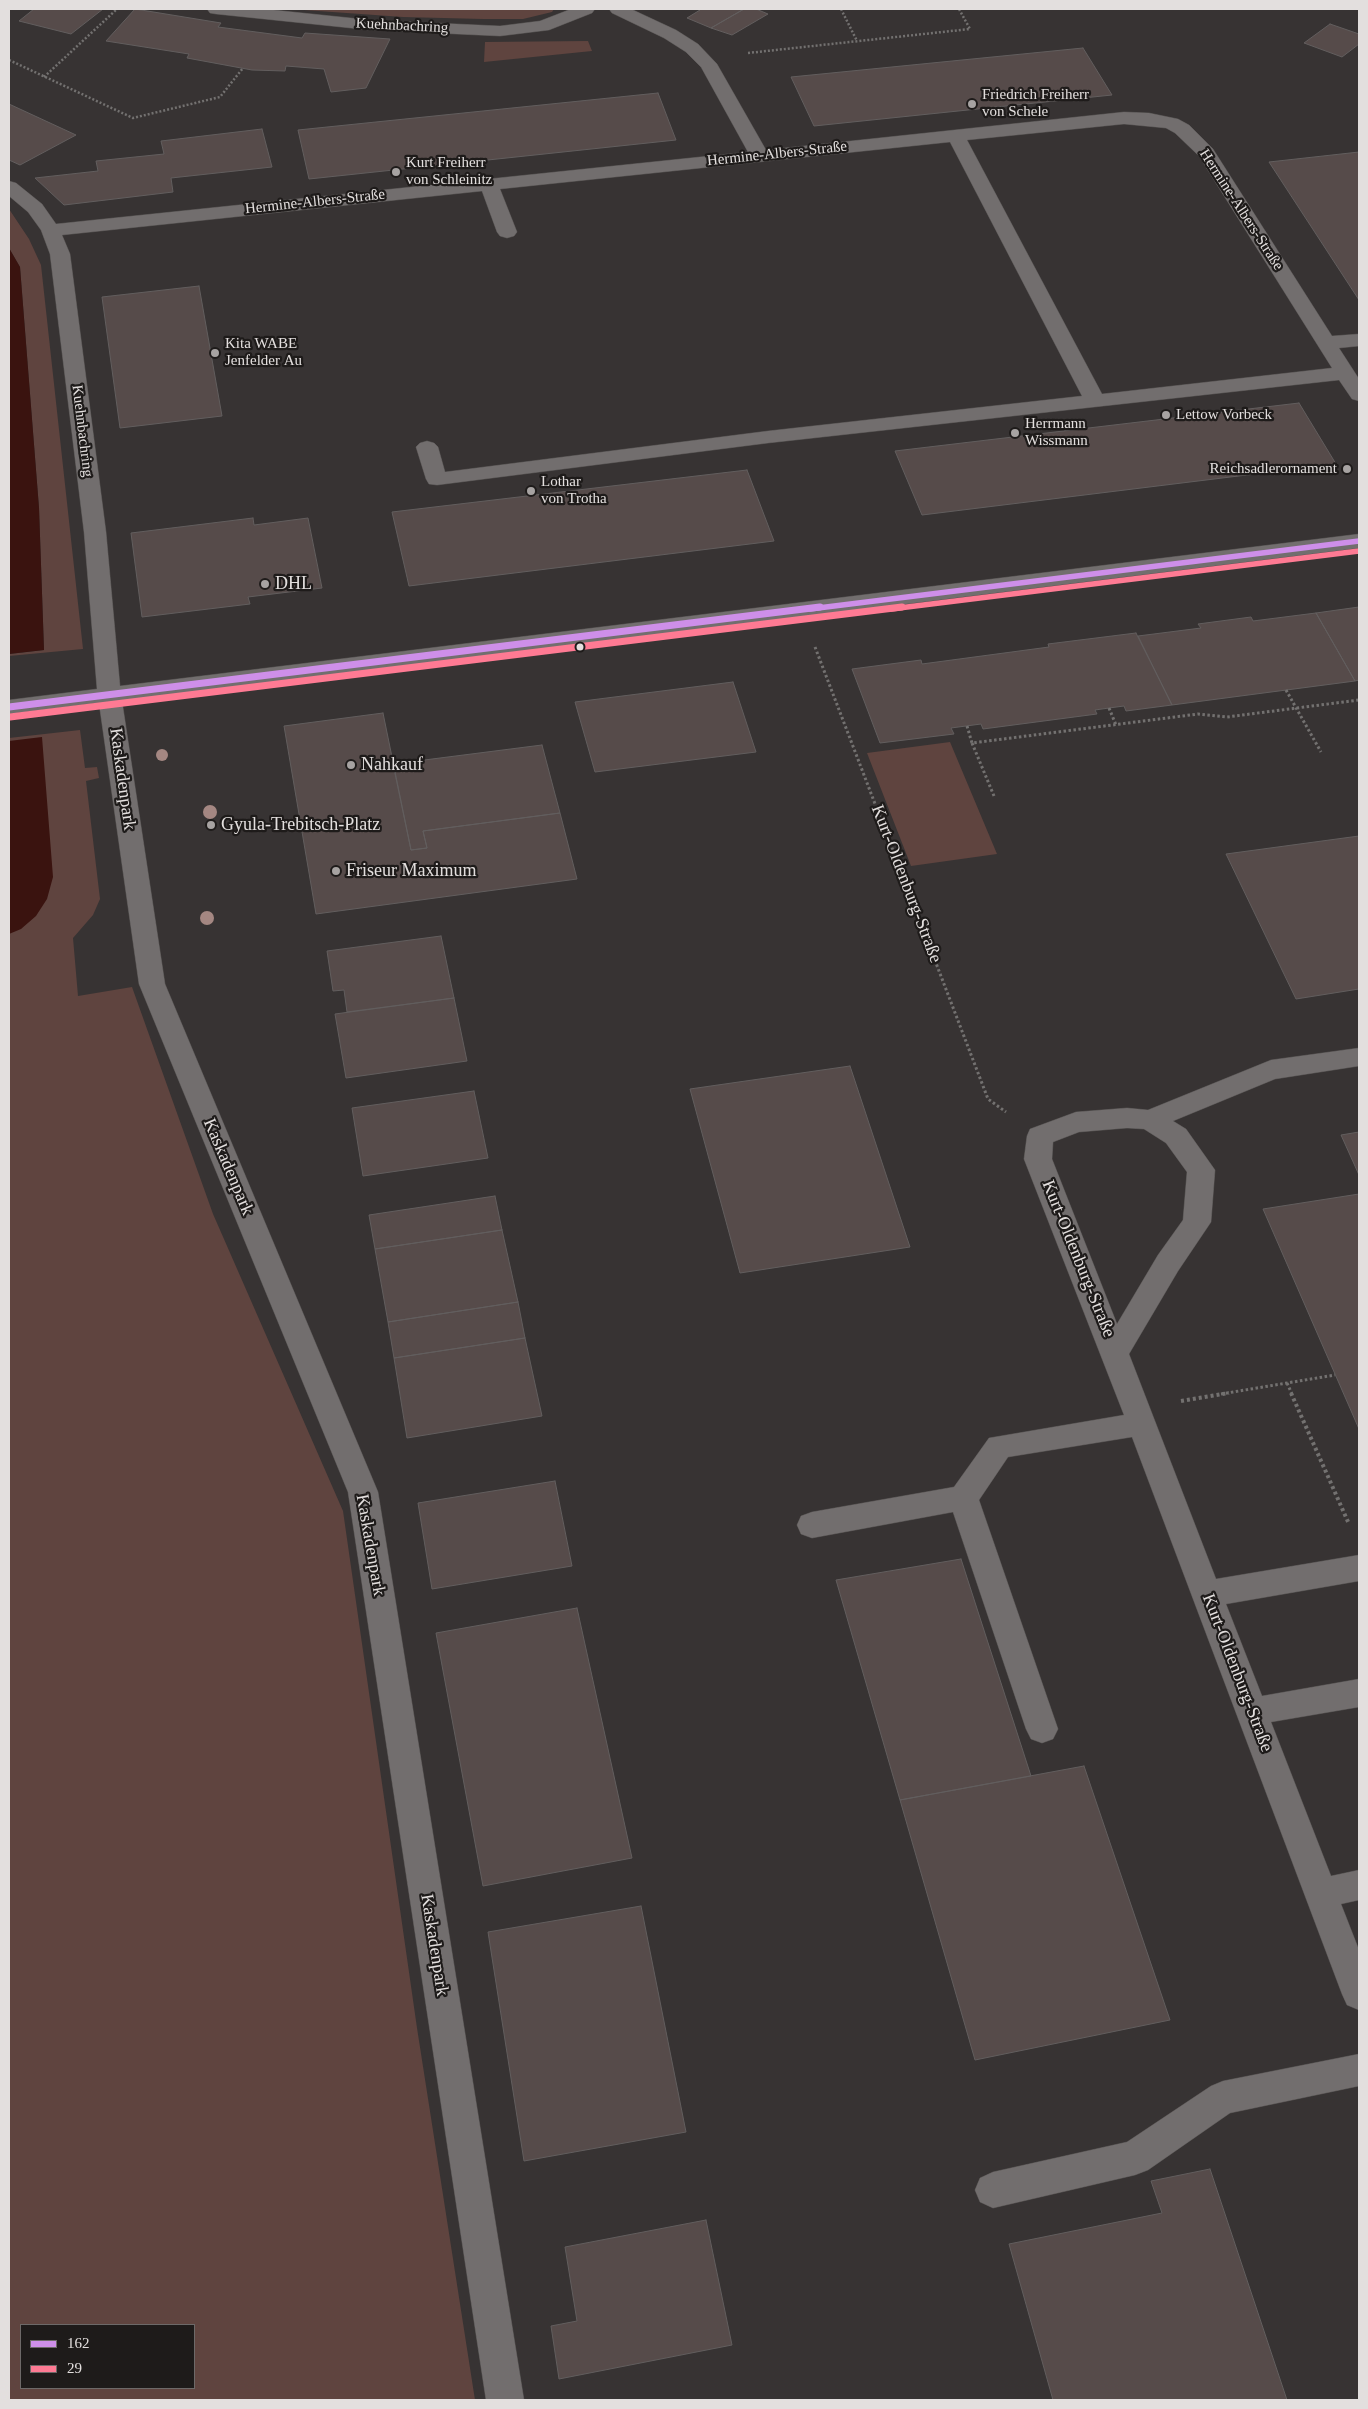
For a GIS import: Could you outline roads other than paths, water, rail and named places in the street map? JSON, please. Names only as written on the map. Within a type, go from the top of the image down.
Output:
[{"type":"street","name":"Kuehnbachring","points":[[216,9],[370,26],[500,31],[543,26],[586,9]]},
{"type":"street","points":[[618,9],[670,34],[692,48],[702,58],[730,100],[760,156]]},
{"type":"street","name":"Hermine-Albers-Straße","points":[[52,230],[1124,118],[1160,120],[1182,129],[1206,152],[1359,395]]},
{"type":"street","points":[[956,136],[1096,400]]},
{"type":"street","points":[[489,184],[507,232]]},
{"type":"street","name":"Kuehnbachring","points":[[9,187],[35,208],[52,230],[60,254],[95,532],[110,694]]},
{"type":"street","points":[[1326,343],[1359,340]]},
{"type":"street","points":[[428,447],[437,479],[768,437],[1345,373]]},
{"type":"street","points":[[9,707],[1359,541]]},
{"type":"street","name":"Kaskadenpark","points":[[110,694],[152,984],[363,1492],[506,2400]]},
{"type":"street","points":[[1150,1120],[1271,1070],[1359,1058]]},
{"type":"street","name":"Kurt-Oldenburg-Straße","points":[[1114,1353],[1168,1263],[1196,1222],[1201,1170],[1176,1136],[1150,1120],[1127,1118],[1076,1122],[1040,1136],[1038,1159],[1139,1417],[1359,1994]]},
{"type":"street","points":[[812,1525],[963,1498],[999,1446],[1139,1417]]},
{"type":"street","points":[[963,1498],[1042,1729]]},
{"type":"street","points":[[1207,1594],[1359,1568]]},
{"type":"street","points":[[1252,1712],[1359,1692]]},
{"type":"street","points":[[1321,1893],[1359,1886]]},
{"type":"street","points":[[993,2190],[1135,2158],[1223,2098],[1359,2070]]},
{"type":"place","name":"Friedrich Freiherr von Schele","points":[[972,104]]},
{"type":"place","name":"Kurt Freiherr von Schleinitz","points":[[396,172]]},
{"type":"place","name":"Kita WABE Jenfelder Au","points":[[215,353]]},
{"type":"place","name":"Lettow Vorbeck","points":[[1166,415]]},
{"type":"place","name":"Herrmann Wissmann","points":[[1015,433]]},
{"type":"place","name":"Reichsadlerornament","points":[[1347,469]]},
{"type":"place","name":"Lothar von Trotha","points":[[531,491]]},
{"type":"place","name":"DHL","points":[[265,584]]},
{"type":"place","name":"Nahkauf","points":[[351,765]]},
{"type":"place","name":"Gyula-Trebitsch-Platz","points":[[211,825]]},
{"type":"place","name":"Friseur Maximum","points":[[336,871]]}]
